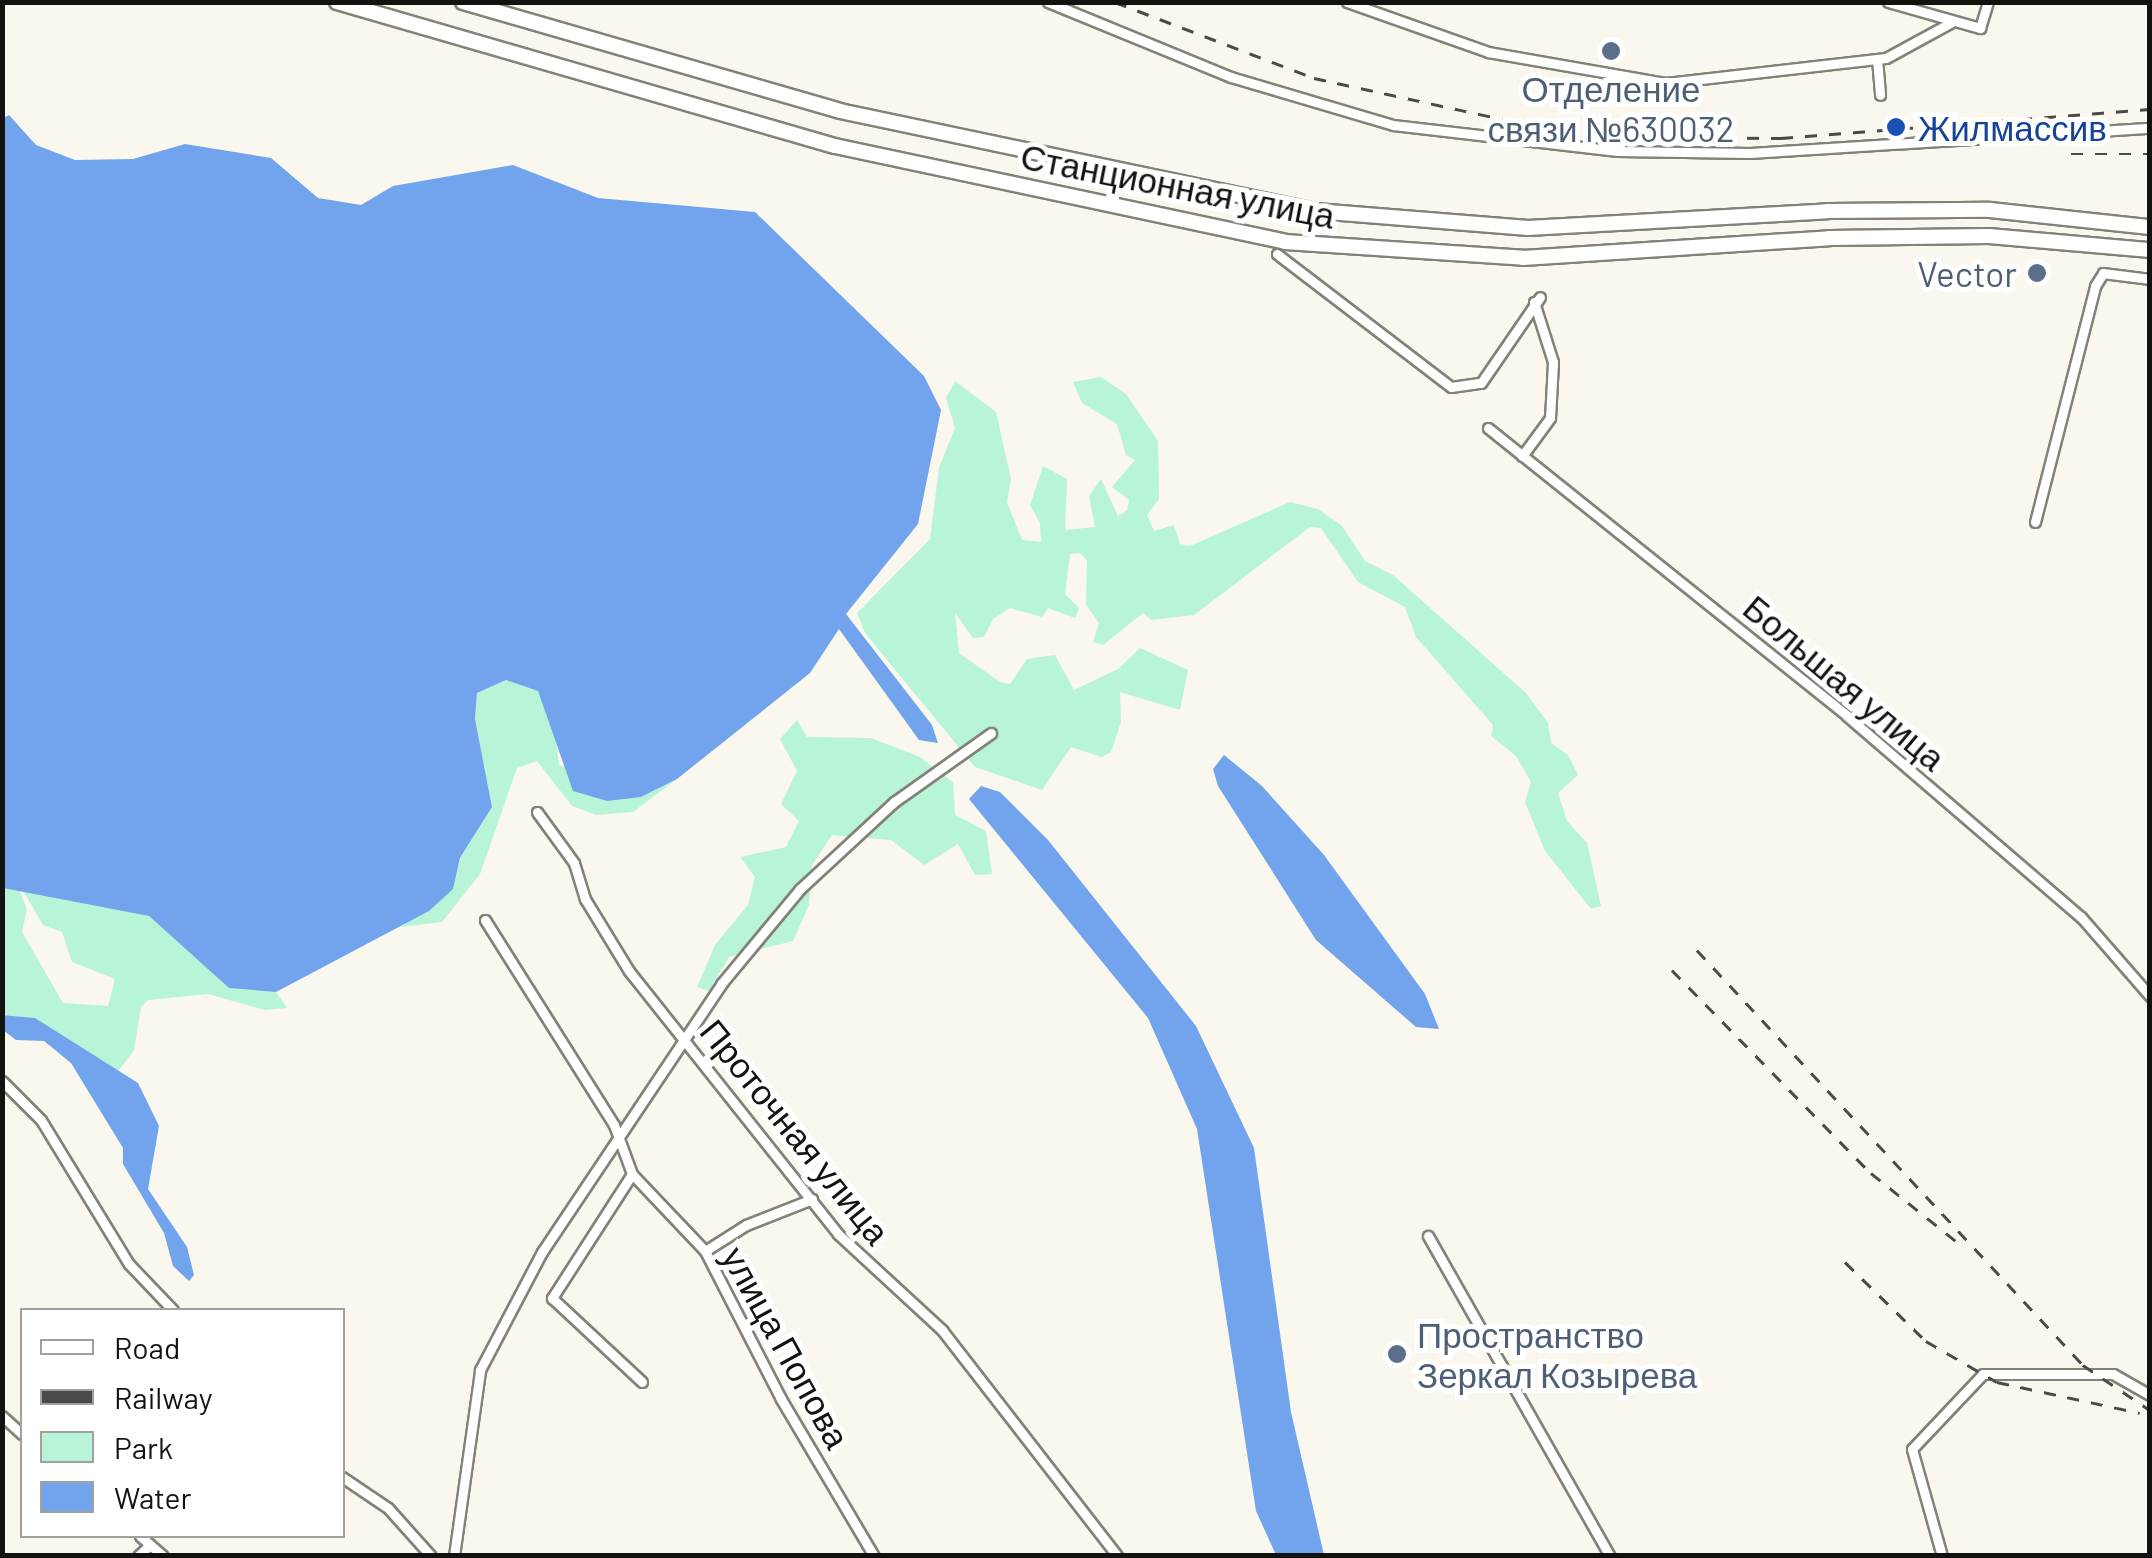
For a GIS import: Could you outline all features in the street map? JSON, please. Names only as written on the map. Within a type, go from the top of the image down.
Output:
[{"type":"main road","name":"Станционная улица","points":[[337,2],[836,146],[1286,242],[1523,258],[1829,238],[1988,236],[2150,250]]},
{"type":"main road","name":"Станционная улица","points":[[463,2],[840,110],[1285,207],[1528,228],[1972,210],[2150,226]]},
{"type":"street","points":[[1048,2],[1231,77],[1393,125],[1618,151],[1822,152],[2150,128]]},
{"type":"street","points":[[1347,2],[1488,52],[1666,83],[1877,59],[1954,21]]},
{"type":"street","points":[[1888,2],[1980,28],[1988,2]]},
{"type":"street","points":[[1877,59],[1880,95]]},
{"type":"street","points":[[1277,254],[1451,387],[1481,383],[1537,299],[1553,362],[1550,418],[1522,456]]},
{"type":"street","points":[[2036,522],[2095,286],[2103,273],[2150,279]]},
{"type":"street","name":"Большая улица","points":[[1488,428],[1846,716],[2081,916],[2150,996]]},
{"type":"street","points":[[454,1556],[480,1370],[542,1252],[617,1137],[684,1039],[800,889],[894,802],[991,733]]},
{"type":"street","name":"Проточная улица","points":[[538,812],[574,863],[586,899],[630,972],[864,1262],[942,1330],[1117,1556]]},
{"type":"street","name":"улица Попова","points":[[485,920],[617,1137],[632,1174],[705,1251],[781,1398],[874,1556]]},
{"type":"street","points":[[2,1081],[42,1120],[129,1264],[171,1308]]},
{"type":"street","points":[[632,1174],[552,1298],[642,1382]]},
{"type":"street","points":[[705,1251],[746,1225],[812,1199]]},
{"type":"street","points":[[1428,1236],[1610,1556]]},
{"type":"street","points":[[1942,1556],[1912,1449],[1983,1374],[2113,1374],[2150,1396]]},
{"type":"street","points":[[345,1479],[388,1508],[431,1556]]},
{"type":"street","points":[[142,1538],[163,1556]]},
{"type":"street","points":[[138,1556],[150,1545]]},
{"type":"green space","points":[[1101,377],[1126,394],[1158,441],[1159,499],[1147,515],[1154,531],[1174,525],[1180,544],[1190,546],[1290,502],[1318,509],[1342,526],[1365,561],[1393,575],[1526,693],[1548,723],[1551,743],[1568,755],[1578,775],[1558,793],[1567,821],[1587,843],[1601,906],[1591,909],[1545,851],[1525,802],[1531,782],[1516,756],[1491,736],[1493,725],[1416,637],[1405,607],[1358,582],[1321,528],[1310,527],[1194,615],[1151,620],[1143,613],[1103,645],[1093,642],[1099,623],[1086,605],[1087,560],[1080,553],[1070,554],[1065,594],[1079,608],[1075,618],[1048,608],[1042,617],[1010,608],[993,619],[984,637],[973,638],[955,613],[959,653],[1000,682],[1010,684],[1027,659],[1055,655],[1074,690],[1118,669],[1140,648],[1188,670],[1180,710],[1120,692],[1121,722],[1111,752],[1102,757],[1071,747],[1042,790],[975,767],[865,633],[857,613],[930,539],[939,468],[955,428],[946,398],[955,381],[996,412],[1011,479],[1007,502],[1022,540],[1041,542],[1040,523],[1030,505],[1043,466],[1067,479],[1065,530],[1095,527],[1089,496],[1101,479],[1118,516],[1127,510],[1129,500],[1112,487],[1135,460],[1126,455],[1117,424],[1082,403],[1073,382]]},
{"type":"green space","points":[[506,680],[538,691],[554,724],[559,765],[641,797],[677,779],[633,812],[596,815],[572,806],[537,761],[517,768],[480,874],[442,922],[401,927],[453,889],[460,859],[492,807],[475,719],[477,693]]},
{"type":"green space","points":[[797,720],[807,737],[871,738],[920,757],[953,782],[955,815],[986,831],[992,874],[975,875],[958,844],[924,865],[891,840],[832,835],[812,865],[809,905],[793,941],[729,957],[709,991],[697,987],[715,945],[748,905],[755,877],[740,857],[786,847],[799,821],[781,804],[797,771],[780,739]]},
{"type":"green space","points":[[18,887],[27,909],[22,932],[63,1003],[108,1006],[115,979],[72,962],[62,932],[43,925],[21,887],[149,916],[229,988],[276,992],[287,1008],[265,1010],[208,994],[148,1000],[141,1007],[134,1050],[116,1074],[35,1018],[3,1015],[2,888]]},
{"type":"water","points":[[9,115],[36,145],[75,160],[133,159],[185,144],[271,158],[318,198],[361,205],[393,186],[513,165],[598,198],[755,212],[924,376],[941,410],[918,524],[846,614],[932,725],[938,743],[919,740],[839,629],[810,673],[677,779],[641,797],[607,801],[573,791],[538,691],[506,680],[477,693],[475,719],[492,807],[460,858],[453,889],[429,911],[276,992],[229,988],[149,916],[3,888],[2,119]]},
{"type":"water","points":[[1224,755],[1262,786],[1324,855],[1425,994],[1439,1029],[1416,1027],[1316,940],[1218,786],[1213,769]]},
{"type":"water","points":[[981,786],[1000,792],[1048,840],[1196,1026],[1254,1148],[1291,1412],[1324,1555],[1276,1555],[1256,1511],[1197,1129],[1148,1018],[969,799]]},
{"type":"water","points":[[2,1015],[35,1018],[138,1083],[159,1126],[148,1189],[187,1247],[194,1275],[189,1281],[173,1266],[164,1233],[123,1164],[123,1148],[71,1063],[44,1041],[16,1040],[3,1030]]},
{"type":"railway","points":[[1115,2],[1314,78],[1543,128],[1627,137],[1781,138],[2150,109]]},
{"type":"railway","points":[[2071,154],[2150,154]]},
{"type":"railway","points":[[1697,950],[2083,1365],[2150,1410]]},
{"type":"railway","points":[[1672,970],[1871,1173],[1961,1245]]},
{"type":"railway","points":[[1845,1262],[1926,1341],[1997,1382],[2140,1413]]},
{"type":"place","name":"Отделение связи №630032","points":[[1611,51]]},
{"type":"place","name":"Жилмассив","points":[[1896,127]]},
{"type":"place","name":"Vector","points":[[2037,273]]},
{"type":"place","name":"Пространство Зеркал Козырева","points":[[1397,1354]]}]
